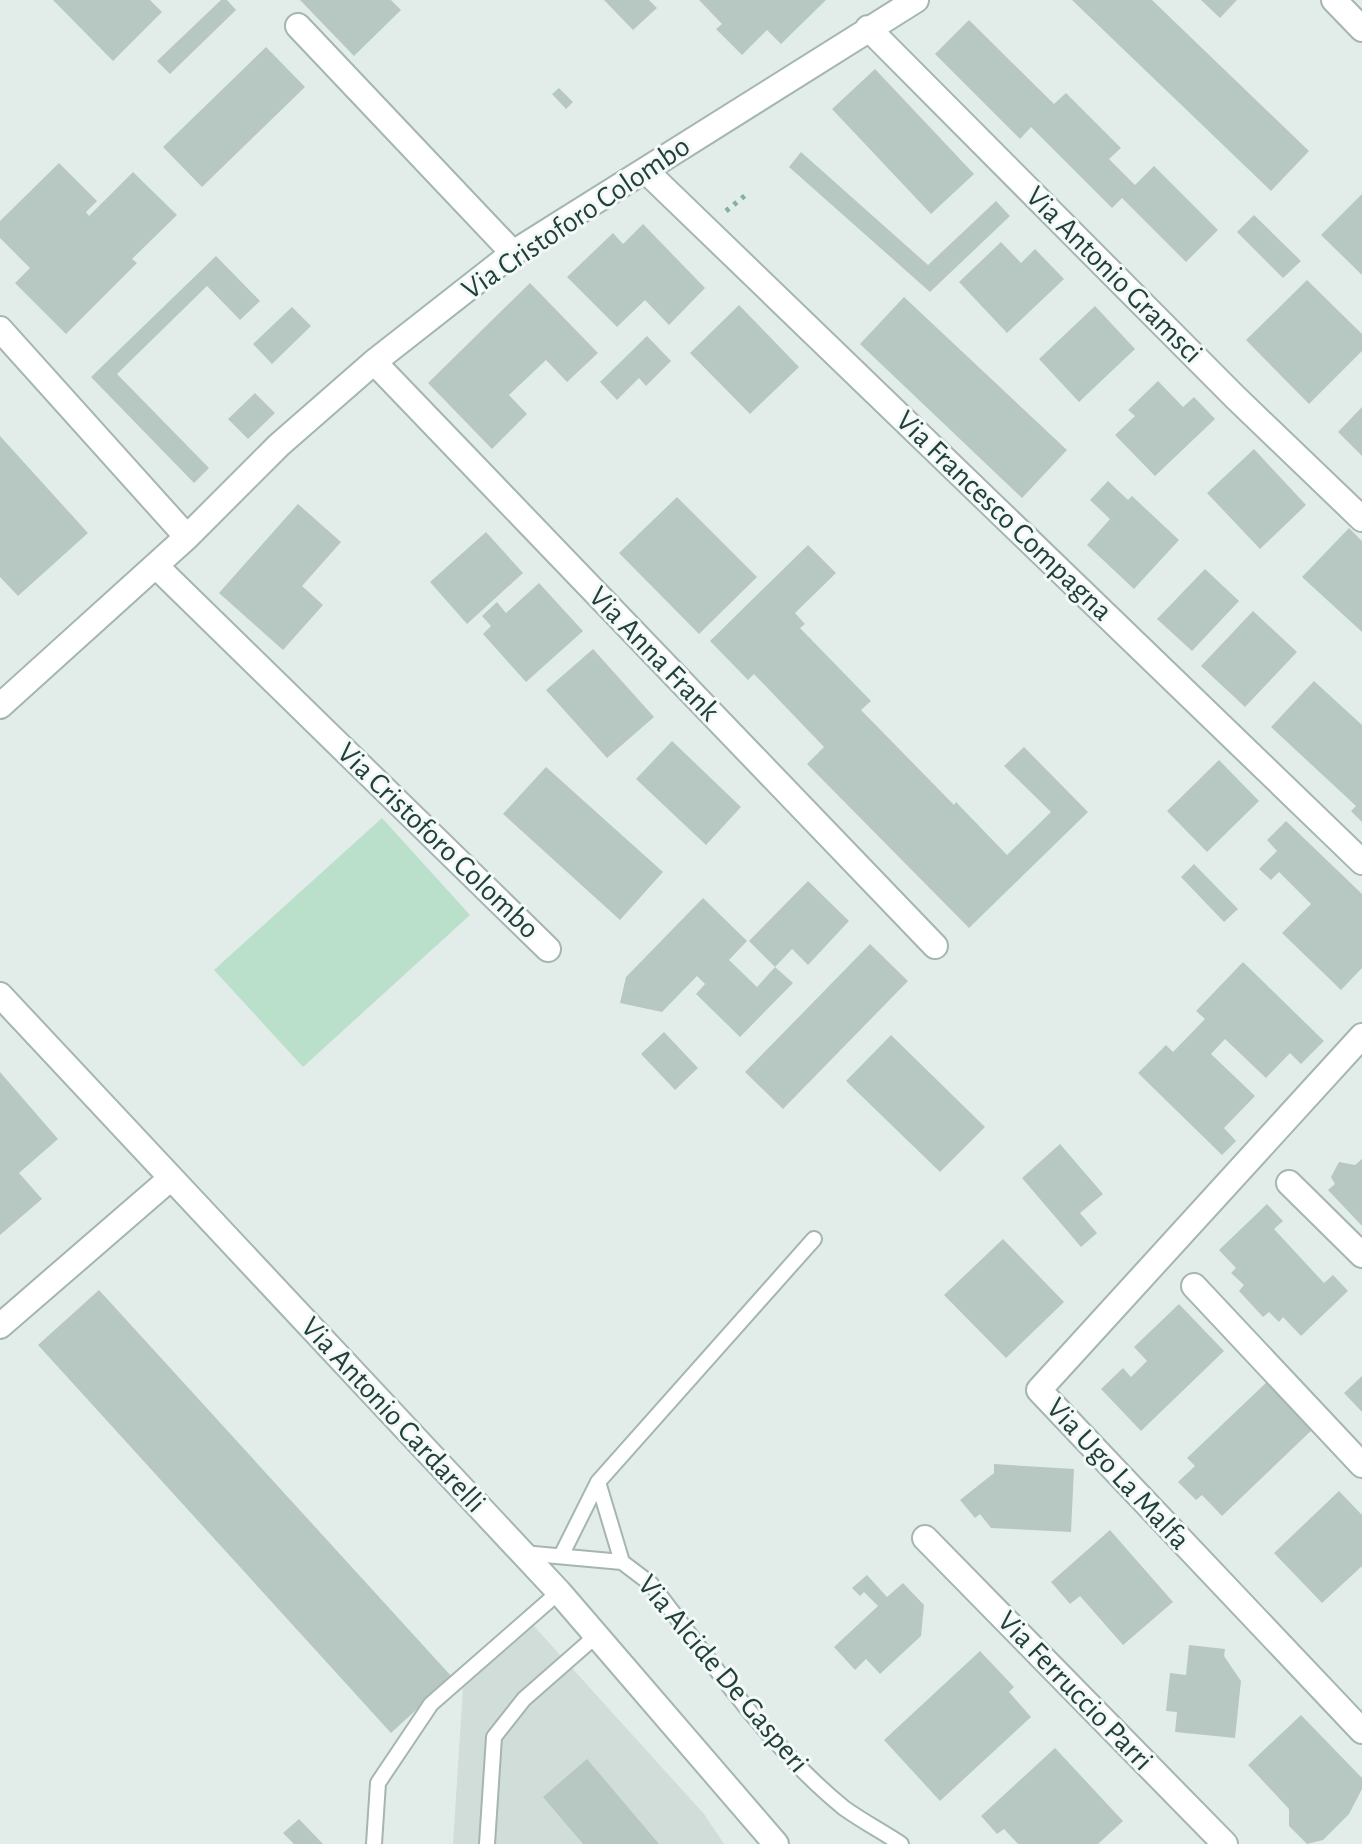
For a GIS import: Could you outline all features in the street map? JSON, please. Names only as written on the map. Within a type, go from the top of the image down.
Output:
[{"type":"street","points":[[1334,0],[1362,29]]},
{"type":"street","name":"Via Cristoforo Colombo","points":[[0,706],[187,537],[279,445],[374,362],[513,253],[913,1]]},
{"type":"street","points":[[298,26],[513,253]]},
{"type":"street","name":"Via Antonio Gramsci","points":[[868,28],[1235,397],[1362,519]]},
{"type":"street","name":"Via Francesco Compagna","points":[[646,171],[1362,862]]},
{"type":"street","points":[[0,329],[187,537]]},
{"type":"street","name":"Via Anna Frank","points":[[374,362],[935,946]]},
{"type":"street","name":"Via Cristoforo Colombo","points":[[156,566],[548,949]]},
{"type":"street","name":"Via Antonio Cardarelli","points":[[0,995],[559,1592],[776,1844]]},
{"type":"street","name":"Via Ugo La Malfa","points":[[1362,1036],[1039,1390],[1362,1731]]},
{"type":"street","points":[[0,1326],[171,1178]]},
{"type":"street","points":[[1289,1183],[1362,1255]]},
{"type":"street","points":[[1194,1286],[1362,1465]]},
{"type":"street","name":"Via Ferruccio Parri","points":[[925,1538],[1225,1844]]},
{"type":"lane","points":[[561,1556],[598,1482],[814,1239]]},
{"type":"lane","name":"Via Alcide De Gasperi","points":[[598,1482],[622,1562]]},
{"type":"lane","name":"Via Alcide De Gasperi","points":[[523,1553],[622,1562],[651,1584],[745,1705],[800,1768],[846,1809],[901,1844]]},
{"type":"lane","points":[[374,1844],[378,1783],[431,1704],[559,1592]]},
{"type":"lane","points":[[487,1844],[494,1737],[524,1699],[597,1635]]},
{"type":"shaded area","points":[[533,1625],[704,1814],[724,1844],[453,1844],[463,1688]]},
{"type":"green space","points":[[382,818],[470,915],[303,1067],[214,970]]},
{"type":"building","points":[[53,0],[150,0],[162,12],[113,61]]},
{"type":"building","points":[[221,0],[227,0],[236,10],[170,74],[157,61]]},
{"type":"building","points":[[300,0],[391,0],[401,10],[354,56]]},
{"type":"building","points":[[604,0],[649,0],[657,8],[633,30]]},
{"type":"building","points":[[699,0],[826,0],[781,44],[767,30],[742,55],[716,29],[722,24]]},
{"type":"building","points":[[1072,0],[1152,0],[1309,151],[1271,191]]},
{"type":"building","points":[[1201,0],[1237,0],[1220,18]]},
{"type":"building","points":[[969,20],[1054,104],[1066,93],[1121,148],[1109,159],[1135,185],[1154,166],[1218,230],[1186,262],[1122,198],[1112,208],[1031,127],[1020,139],[935,54]]},
{"type":"building","points":[[266,47],[305,87],[202,187],[163,147]]},
{"type":"building","points":[[875,69],[974,174],[931,214],[832,109]]},
{"type":"building","points":[[559,88],[573,102],[566,109],[552,94]]},
{"type":"building","points":[[801,152],[928,265],[996,201],[1010,216],[930,292],[789,167]]},
{"type":"building","points":[[59,163],[97,201],[86,212],[89,216],[133,172],[177,215],[132,259],[137,263],[66,334],[15,283],[30,268],[0,238],[0,221]]},
{"type":"building","points":[[1362,194],[1362,275],[1321,235]]},
{"type":"building","points":[[1254,215],[1301,261],[1283,278],[1237,232]]},
{"type":"building","points":[[643,224],[705,288],[669,325],[645,300],[617,327],[567,277],[613,233],[623,244]]},
{"type":"building","points":[[1001,242],[1021,263],[1035,249],[1064,279],[1007,333],[959,282]]},
{"type":"building","points":[[216,256],[260,301],[240,320],[207,286],[117,374],[209,468],[194,483],[91,377]]},
{"type":"building","points":[[1307,280],[1362,334],[1362,351],[1309,404],[1246,340]]},
{"type":"building","points":[[530,283],[598,353],[567,382],[546,360],[509,395],[527,414],[492,449],[428,383]]},
{"type":"building","points":[[904,297],[1067,450],[1022,498],[860,344]]},
{"type":"building","points":[[739,305],[799,367],[750,414],[690,353]]},
{"type":"building","points":[[1095,306],[1135,349],[1079,402],[1039,359]]},
{"type":"building","points":[[292,307],[311,326],[272,364],[253,344]]},
{"type":"building","points":[[647,336],[671,361],[646,386],[639,378],[617,400],[600,382]]},
{"type":"building","points":[[1158,381],[1183,407],[1194,397],[1215,419],[1155,476],[1115,435],[1135,416],[1128,410]]},
{"type":"building","points":[[255,393],[275,413],[248,439],[228,419]]},
{"type":"building","points":[[1362,407],[1362,456],[1338,432]]},
{"type":"building","points":[[0,436],[88,533],[18,596],[0,577]]},
{"type":"building","points":[[1254,449],[1306,505],[1260,549],[1207,493]]},
{"type":"building","points":[[1108,481],[1128,500],[1132,496],[1179,540],[1134,589],[1087,545],[1110,519],[1090,500]]},
{"type":"building","points":[[677,497],[757,577],[699,634],[619,553]]},
{"type":"building","points":[[298,504],[341,542],[302,586],[323,605],[283,650],[219,593]]},
{"type":"building","points":[[1349,528],[1362,541],[1362,632],[1302,577]]},
{"type":"building","points":[[486,532],[523,573],[467,624],[430,582]]},
{"type":"building","points":[[808,545],[836,573],[795,613],[805,624],[800,628],[871,701],[861,710],[954,805],[956,802],[1007,855],[1051,812],[1004,766],[1024,747],[1088,812],[969,928],[807,764],[824,747],[754,674],[748,680],[710,641]]},
{"type":"building","points":[[1205,569],[1239,601],[1192,651],[1157,619]]},
{"type":"building","points":[[539,583],[583,631],[526,682],[483,634],[491,626],[482,616],[497,602],[506,613]]},
{"type":"building","points":[[1253,611],[1297,652],[1245,707],[1201,666]]},
{"type":"building","points":[[593,649],[654,717],[607,758],[546,690]]},
{"type":"building","points":[[1314,681],[1362,725],[1362,822],[1351,811],[1356,806],[1271,727]]},
{"type":"building","points":[[672,741],[741,807],[706,845],[636,779]]},
{"type":"building","points":[[1219,760],[1259,801],[1207,852],[1167,811]]},
{"type":"building","points":[[546,767],[663,872],[620,920],[503,814]]},
{"type":"building","points":[[1286,821],[1362,894],[1362,968],[1341,990],[1282,933],[1311,904],[1279,872],[1271,880],[1259,869],[1277,851],[1267,840]]},
{"type":"building","points":[[1194,864],[1238,909],[1224,922],[1181,877]]},
{"type":"building","points":[[808,881],[849,921],[808,965],[792,949],[775,967],[749,941]]},
{"type":"building","points":[[703,898],[747,941],[729,960],[757,987],[775,967],[793,983],[740,1037],[696,994],[705,984],[697,976],[662,1012],[620,1003],[626,977]]},
{"type":"building","points":[[870,944],[908,981],[783,1109],[745,1072]]},
{"type":"building","points":[[1243,962],[1324,1041],[1301,1064],[1290,1053],[1266,1078],[1225,1039],[1211,1054],[1255,1096],[1224,1128],[1236,1141],[1222,1155],[1138,1073],[1166,1045],[1173,1052],[1205,1019],[1196,1011]]},
{"type":"building","points":[[664,1032],[698,1068],[675,1090],[641,1054]]},
{"type":"building","points":[[891,1035],[985,1127],[940,1172],[846,1081]]},
{"type":"building","points":[[0,1072],[58,1139],[19,1173],[42,1199],[0,1235]]},
{"type":"building","points":[[1060,1144],[1103,1194],[1080,1213],[1097,1233],[1081,1247],[1022,1178]]},
{"type":"building","points":[[1362,1159],[1362,1226],[1328,1190],[1335,1184],[1331,1177],[1339,1162],[1355,1165]]},
{"type":"building","points":[[1267,1204],[1283,1221],[1274,1229],[1324,1283],[1333,1275],[1348,1291],[1301,1336],[1283,1317],[1279,1322],[1269,1312],[1263,1317],[1239,1291],[1244,1285],[1231,1273],[1236,1268],[1219,1250]]},
{"type":"building","points":[[1003,1239],[1064,1302],[1006,1358],[944,1295]]},
{"type":"building","points":[[99,1290],[452,1677],[391,1733],[38,1345]]},
{"type":"building","points":[[1179,1304],[1224,1351],[1141,1431],[1101,1389],[1123,1368],[1131,1377],[1147,1361],[1134,1347]]},
{"type":"building","points":[[1362,1376],[1362,1412],[1344,1393]]},
{"type":"building","points":[[1269,1380],[1315,1427],[1222,1516],[1202,1495],[1196,1500],[1178,1482],[1195,1466],[1187,1458]]},
{"type":"building","points":[[994,1464],[1074,1469],[1071,1532],[991,1528],[980,1514],[975,1518],[960,1500],[994,1473]]},
{"type":"building","points":[[1339,1491],[1362,1515],[1362,1566],[1322,1603],[1274,1553]]},
{"type":"building","points":[[1110,1530],[1173,1602],[1123,1645],[1080,1596],[1070,1604],[1051,1582]]},
{"type":"building","points":[[867,1575],[887,1597],[903,1583],[924,1605],[921,1636],[880,1674],[866,1659],[855,1670],[834,1647],[878,1606],[864,1592],[860,1596],[852,1588]]},
{"type":"building","points":[[1189,1645],[1225,1649],[1224,1656],[1241,1681],[1235,1738],[1175,1732],[1177,1712],[1166,1711],[1170,1673],[1186,1675]]},
{"type":"building","points":[[980,1651],[1014,1687],[1009,1692],[1031,1717],[940,1801],[884,1740]]},
{"type":"building","points":[[1301,1715],[1362,1778],[1362,1789],[1349,1814],[1323,1840],[1307,1844],[1289,1826],[1289,1809],[1248,1765]]},
{"type":"building","points":[[1055,1748],[1123,1821],[1098,1844],[1018,1844],[1004,1829],[997,1834],[981,1816]]},
{"type":"building","points":[[587,1759],[659,1844],[583,1844],[543,1797]]},
{"type":"building","points":[[299,1819],[323,1844],[294,1844],[283,1833]]}]
